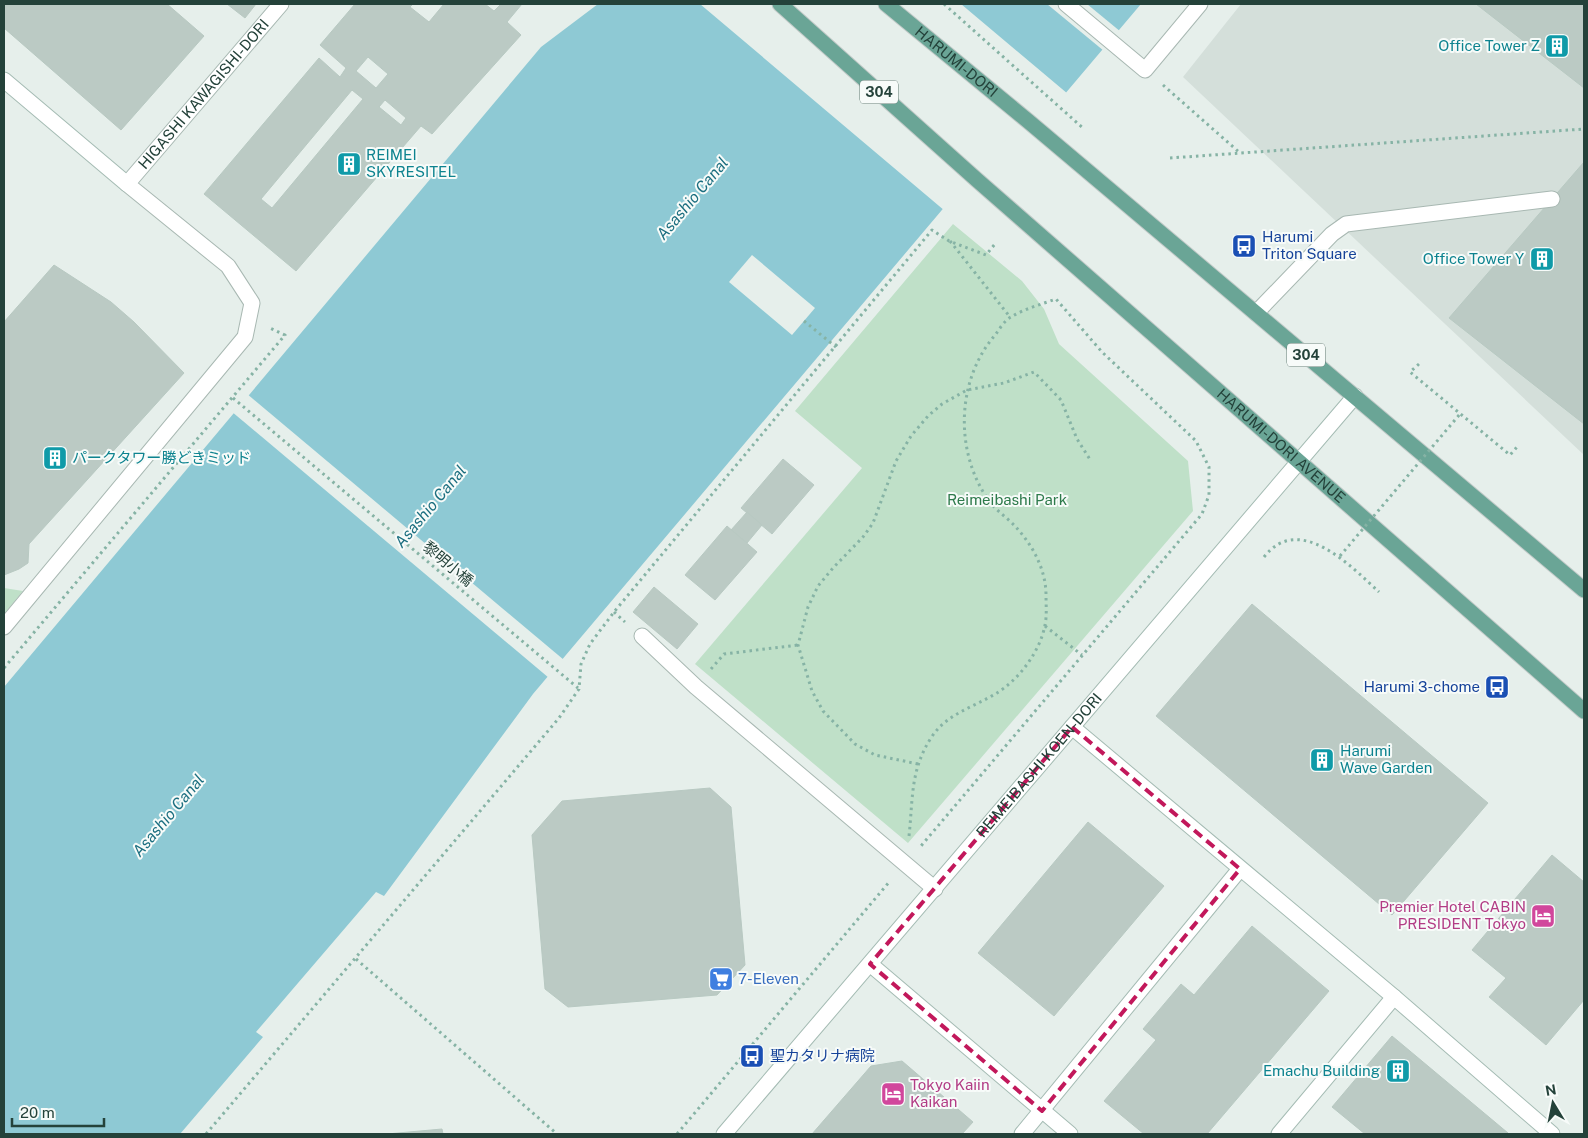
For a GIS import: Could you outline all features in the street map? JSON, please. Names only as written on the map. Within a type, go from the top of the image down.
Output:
[{"type":"main road","name":"HARUMI-DORI AVENUE","points":[[780,4],[977,180],[1584,711]]},
{"type":"main road","name":"HARUMI-DORI","points":[[886,4],[1256,313]]},
{"type":"main road","name":"304","points":[[1256,313],[1584,590]]},
{"type":"street","name":"HIGASHI KAWAGISHI-DORI","points":[[127,184],[281,4]]},
{"type":"street","points":[[1066,4],[1146,70],[1200,4]]},
{"type":"street","points":[[4,80],[228,266],[252,304],[245,337],[4,628]]},
{"type":"street","points":[[1256,313],[1332,234],[1346,224],[1552,199]]},
{"type":"street","name":"REIMEIBASHI KOEN-DORI","points":[[724,1134],[935,890],[1355,396]]},
{"type":"street","points":[[642,636],[696,687],[935,890]]},
{"type":"street","points":[[1072,727],[1394,997],[1552,1134]]},
{"type":"street","points":[[1022,1134],[1240,869]]},
{"type":"street","points":[[870,964],[1070,1134]]},
{"type":"street","points":[[1279,1134],[1394,997]]},
{"type":"path","points":[[944,4],[1084,129]]},
{"type":"path","points":[[1146,70],[1240,153]]},
{"type":"path","points":[[1170,158],[1584,129]]},
{"type":"path","points":[[206,1134],[559,718],[579,689],[582,664],[596,636],[932,230],[949,241],[986,255],[995,244]]},
{"type":"path","points":[[949,241],[1010,317]]},
{"type":"path","points":[[677,1134],[906,864],[1082,655],[1202,514],[1209,495],[1209,467],[1196,441],[1102,352],[1056,298],[1010,317],[978,356],[967,390],[964,426],[968,453],[987,499],[1024,536],[1041,565],[1046,593],[1045,626],[1035,650],[1014,680],[995,694],[955,715],[940,726],[930,739],[918,764],[912,787],[906,864]]},
{"type":"path","points":[[4,668],[233,398],[284,335],[248,319]]},
{"type":"path","points":[[804,321],[836,347]]},
{"type":"path","points":[[1419,364],[1410,372],[1510,455],[1517,447]]},
{"type":"path","points":[[918,764],[875,755],[855,744],[822,711],[812,691],[798,646],[808,607],[818,586],[873,524],[896,461],[911,436],[928,416],[942,404],[967,390],[1004,383],[1034,372],[1061,400],[1077,439],[1091,461]]},
{"type":"path","name":"黎明小橋","points":[[233,398],[579,689]]},
{"type":"path","points":[[1340,556],[1460,414]]},
{"type":"path","points":[[1264,557],[1273,546],[1283,541],[1301,541],[1321,546],[1340,556],[1379,592]]},
{"type":"path","points":[[1045,626],[1082,655]]},
{"type":"path","points":[[696,687],[724,654],[798,646]]},
{"type":"path","points":[[356,959],[557,1134]]},
{"type":"highlighted area","points":[[1072,727],[1240,869],[1042,1111],[870,964]]},
{"type":"shaded area","points":[[1241,4],[1584,4],[1584,455],[1183,77]]},
{"type":"green space","name":"Reimeibashi Park","points":[[953,224],[1022,281],[1044,309],[1059,344],[1188,461],[1193,511],[908,843],[695,664],[862,468],[795,411]]},
{"type":"green space","points":[[4,588],[23,591],[4,614]]},
{"type":"water","name":"Asashio Canal","points":[[598,4],[1141,4],[1064,95],[1051,83],[996,146],[533,694],[384,896],[376,892],[256,1032],[263,1037],[180,1134],[4,1134],[4,687],[541,47]]},
{"type":"pier","points":[[700,4],[961,4],[1068,94],[1063,97],[1051,86],[945,211]]},
{"type":"pier","points":[[1047,4],[1087,4],[1121,32],[1104,51]]},
{"type":"pier","points":[[752,255],[815,308],[792,335],[729,282]]},
{"type":"pier","points":[[246,393],[564,660],[549,678],[231,411]]},
{"type":"building","points":[[4,4],[167,4],[204,36],[121,130],[4,28]]},
{"type":"building","points":[[227,4],[256,4],[245,18]]},
{"type":"building","name":"REIMEI SKYRESITEL","points":[[355,4],[413,4],[410,7],[429,22],[444,4],[485,4],[494,11],[501,4],[522,4],[507,22],[521,35],[432,134],[421,126],[296,271],[204,194],[319,58],[340,77],[346,68],[320,45]],"holes":[[[368,57],[388,74],[376,88],[356,71]],[[352,90],[363,99],[272,208],[261,199]],[[385,100],[406,118],[401,125],[379,107]]]},
{"type":"building","name":"Office Tower Z","points":[[1476,4],[1584,4],[1584,88]]},
{"type":"building","name":"Office Tower Y","points":[[1584,162],[1584,424],[1449,318]]},
{"type":"building","name":"パークタワー勝どきミッド","points":[[54,265],[111,302],[134,322],[184,373],[29,544],[28,563],[4,575],[4,322]]},
{"type":"building","points":[[783,459],[814,485],[772,534],[741,508]]},
{"type":"building","points":[[747,512],[762,525],[747,543],[731,530]]},
{"type":"building","points":[[727,526],[757,552],[715,600],[685,575]]},
{"type":"building","points":[[654,587],[698,624],[677,649],[633,612]]},
{"type":"building","name":"Harumi Wave Garden","points":[[1252,604],[1488,803],[1392,915],[1156,716]]},
{"type":"building","points":[[710,788],[731,807],[745,965],[717,995],[568,1007],[545,989],[532,835],[562,801]]},
{"type":"building","points":[[1088,822],[1164,886],[1054,1016],[978,953]]},
{"type":"building","name":"Premier Hotel CABIN PRESIDENT Tokyo","points":[[1552,855],[1584,882],[1584,1000],[1546,1045],[1489,997],[1506,978],[1472,950]]},
{"type":"building","points":[[1252,926],[1329,991],[1207,1134],[1144,1134],[1104,1101],[1156,1040],[1143,1029],[1181,984],[1194,995]]},
{"type":"building","name":"Emachu Building","points":[[1392,1036],[1508,1133],[1365,1134],[1332,1107]]},
{"type":"building","name":"Tokyo Kaiin Kaikan","points":[[902,1061],[973,1122],[962,1134],[812,1134],[871,1066]]},
{"type":"building","points":[[442,1129],[443,1134],[387,1134]]},
{"type":"place","name":"Office Tower Z","points":[[1557,46]]},
{"type":"place","name":"REIMEI SKYRESITEL","points":[[349,164]]},
{"type":"place","name":"Harumi Triton Square","points":[[1244,246]]},
{"type":"place","name":"Office Tower Y","points":[[1542,259]]},
{"type":"place","name":"パークタワー勝どきミッド","points":[[55,458]]},
{"type":"place","name":"Harumi 3-chome","points":[[1497,687]]},
{"type":"place","name":"Harumi Wave Garden","points":[[1322,760]]},
{"type":"place","name":"Premier Hotel CABIN PRESIDENT Tokyo","points":[[1543,916]]},
{"type":"place","name":"7-Eleven","points":[[721,979]]},
{"type":"place","name":"聖カタリナ病院","points":[[752,1056]]},
{"type":"place","name":"Emachu Building","points":[[1398,1071]]},
{"type":"place","name":"Tokyo Kaiin Kaikan","points":[[893,1094]]}]
